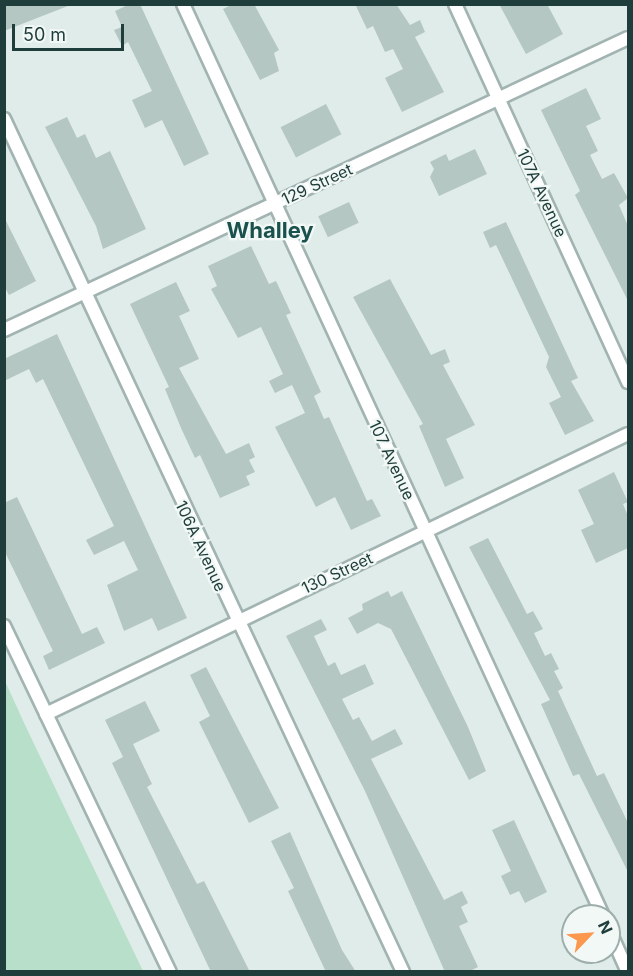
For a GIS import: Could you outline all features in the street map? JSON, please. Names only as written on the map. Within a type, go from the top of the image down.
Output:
[{"type":"street","name":"107 Avenue","points":[[183,4],[597,904]]},
{"type":"street","name":"107A Avenue","points":[[455,4],[628,382]]},
{"type":"street","name":"129 Street","points":[[4,330],[628,38]]},
{"type":"street","name":"106A Avenue","points":[[4,119],[236,621],[403,972]]},
{"type":"street","name":"130 Street","points":[[46,714],[628,434]]},
{"type":"street","points":[[4,626],[170,972]]},
{"type":"street","points":[[621,957],[628,972]]},
{"type":"green space","points":[[5,681],[25,725],[143,971],[5,971]]},
{"type":"building","points":[[4,4],[73,4],[4,31]]},
{"type":"building","points":[[130,4],[140,4],[209,154],[184,166],[162,120],[145,128],[132,100],[152,91],[128,42],[122,46],[114,30],[122,27],[115,11]]},
{"type":"building","points":[[233,4],[254,4],[279,50],[274,53],[279,71],[260,80],[223,9]]},
{"type":"building","points":[[355,4],[396,4],[410,25],[420,20],[425,32],[415,37],[444,92],[402,112],[385,78],[403,69],[393,49],[385,52],[373,26],[367,29]]},
{"type":"building","points":[[499,4],[547,4],[563,34],[526,54]]},
{"type":"building","points":[[586,88],[601,119],[586,126],[598,151],[590,155],[602,179],[614,173],[628,198],[619,205],[628,226],[628,301],[575,195],[580,191],[541,110]]},
{"type":"building","points":[[326,104],[341,134],[296,157],[281,127]]},
{"type":"building","points":[[67,117],[77,138],[85,134],[96,158],[110,151],[146,229],[103,249],[96,226],[45,127]]},
{"type":"building","points":[[475,149],[487,174],[439,196],[430,177],[434,169],[430,162],[446,154],[449,161]]},
{"type":"building","points":[[349,202],[359,223],[328,237],[318,216]]},
{"type":"building","points":[[4,217],[36,281],[9,295],[4,286]]},
{"type":"building","points":[[506,222],[578,378],[571,381],[594,421],[565,435],[549,403],[561,397],[546,367],[549,357],[496,245],[490,248],[483,232]]},
{"type":"building","points":[[251,246],[269,284],[276,281],[291,313],[286,315],[321,392],[314,396],[324,419],[329,417],[367,501],[372,499],[381,516],[351,530],[335,497],[316,507],[275,427],[305,413],[292,385],[275,393],[269,381],[283,374],[261,327],[238,338],[211,289],[217,286],[208,266]]},
{"type":"building","points":[[390,279],[431,355],[445,349],[450,362],[443,365],[475,425],[446,439],[464,478],[445,487],[419,426],[423,424],[353,297]]},
{"type":"building","points":[[176,282],[190,311],[179,316],[199,359],[179,368],[226,454],[249,443],[255,457],[249,460],[255,472],[246,476],[250,485],[220,498],[200,455],[195,458],[181,428],[165,389],[169,387],[130,304]]},
{"type":"building","points":[[57,334],[187,618],[158,631],[152,618],[124,631],[107,585],[138,570],[124,541],[94,555],[86,540],[114,526],[43,379],[36,383],[29,369],[4,381],[4,359]]},
{"type":"building","points":[[614,472],[628,502],[623,504],[628,516],[628,548],[596,563],[581,530],[594,524],[578,490]]},
{"type":"building","points":[[17,497],[82,634],[97,627],[105,643],[49,670],[43,656],[53,651],[4,550],[4,503]]},
{"type":"building","points":[[488,538],[527,614],[533,611],[543,629],[534,633],[545,656],[551,653],[559,669],[554,671],[563,688],[558,691],[597,776],[604,773],[628,823],[628,872],[579,774],[573,776],[541,704],[550,700],[469,547]]},
{"type":"building","points":[[388,591],[391,597],[402,591],[468,727],[486,771],[469,780],[391,629],[378,623],[357,634],[348,618],[363,610],[362,604]]},
{"type":"building","points":[[321,619],[327,630],[314,636],[328,666],[335,662],[341,675],[365,664],[374,684],[342,699],[353,720],[359,717],[372,741],[395,729],[403,744],[371,759],[444,900],[462,891],[468,903],[461,907],[468,922],[459,926],[478,967],[468,972],[445,972],[365,791],[286,636]]},
{"type":"building","points":[[206,667],[279,808],[249,823],[199,722],[210,716],[190,675]]},
{"type":"building","points":[[145,701],[160,731],[133,744],[152,784],[147,787],[197,884],[204,881],[250,972],[211,972],[112,763],[123,757],[105,720]]},
{"type":"building","points":[[514,820],[547,892],[525,903],[519,891],[510,895],[501,876],[511,871],[492,830]]},
{"type":"building","points":[[290,832],[342,950],[356,972],[326,972],[288,891],[294,888],[271,841]]},
{"type":"district","name":"Whalley","points":[[270,231]]}]
